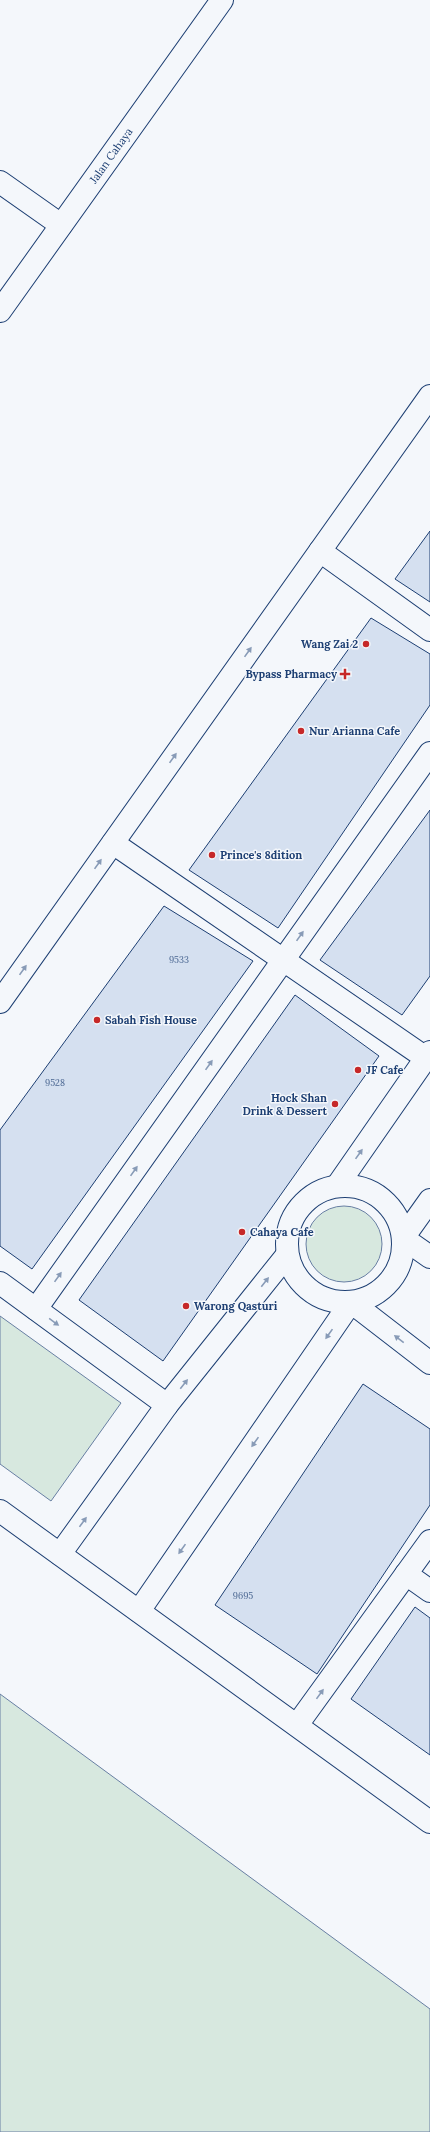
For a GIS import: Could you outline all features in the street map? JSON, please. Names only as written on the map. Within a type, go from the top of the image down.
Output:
[{"type":"street","name":"Jalan Cahaya","points":[[0,311],[222,0]]},
{"type":"street","points":[[0,182],[62,225]]},
{"type":"street","points":[[0,1002],[430,396]]},
{"type":"street","points":[[320,551],[430,630]]},
{"type":"street","points":[[36,1309],[430,754]]},
{"type":"street","points":[[113,843],[283,960],[428,1055],[336,1186]]},
{"type":"street","points":[[336,1186],[355,1186],[367,1190],[388,1204],[398,1219],[403,1238],[402,1258],[394,1276],[381,1292],[362,1301],[343,1304],[323,1300],[306,1289],[293,1273],[287,1255],[287,1235],[292,1218],[303,1203],[319,1191],[336,1186]]},
{"type":"street","points":[[403,1238],[430,1200]]},
{"type":"street","points":[[403,1238],[430,1257]]},
{"type":"street","points":[[60,1554],[167,1405],[287,1255]]},
{"type":"street","points":[[0,1283],[167,1405]]},
{"type":"street","points":[[351,1302],[430,1363]]},
{"type":"street","points":[[139,1611],[351,1302]]},
{"type":"street","points":[[0,1511],[298,1725],[430,1822]]},
{"type":"street","points":[[298,1725],[430,1541]]},
{"type":"street","points":[[406,1574],[430,1591]]},
{"type":"shaded area","points":[[344,1206],[359,1209],[371,1217],[379,1229],[382,1244],[379,1259],[371,1271],[359,1279],[344,1282],[329,1279],[317,1271],[309,1259],[306,1244],[309,1229],[317,1217],[329,1209]]},
{"type":"shaded area","points":[[0,1316],[121,1403],[51,1501],[0,1464]]},
{"type":"shaded area","points":[[0,1694],[430,2009],[430,2132],[0,2132]]},
{"type":"building","points":[[430,531],[430,602],[395,579]]},
{"type":"building","points":[[371,618],[430,654],[430,705],[278,928],[189,870]]},
{"type":"building","points":[[430,810],[430,976],[402,1015],[320,960]]},
{"type":"building","points":[[164,906],[253,961],[32,1269],[0,1246],[0,1130]]},
{"type":"building","points":[[295,995],[379,1056],[163,1361],[79,1300]]},
{"type":"building","points":[[363,1384],[430,1429],[430,1505],[317,1674],[215,1605]]},
{"type":"building","points":[[415,1607],[430,1618],[430,1755],[351,1699]]},
{"type":"place","name":"Wang Zai 2","points":[[366,644]]},
{"type":"place","name":"Bypass Pharmacy","points":[[345,674]]},
{"type":"place","name":"Nur Arianna Cafe","points":[[301,731]]},
{"type":"place","name":"Prince's 8dition","points":[[212,855]]},
{"type":"place","name":"Sabah Fish House","points":[[97,1020]]},
{"type":"place","name":"JF Cafe","points":[[358,1070]]},
{"type":"place","name":"Hock Shan Drink & Dessert","points":[[335,1104]]},
{"type":"place","name":"Cahaya Cafe","points":[[242,1232]]},
{"type":"place","name":"Warong Qasturi","points":[[186,1306]]}]
